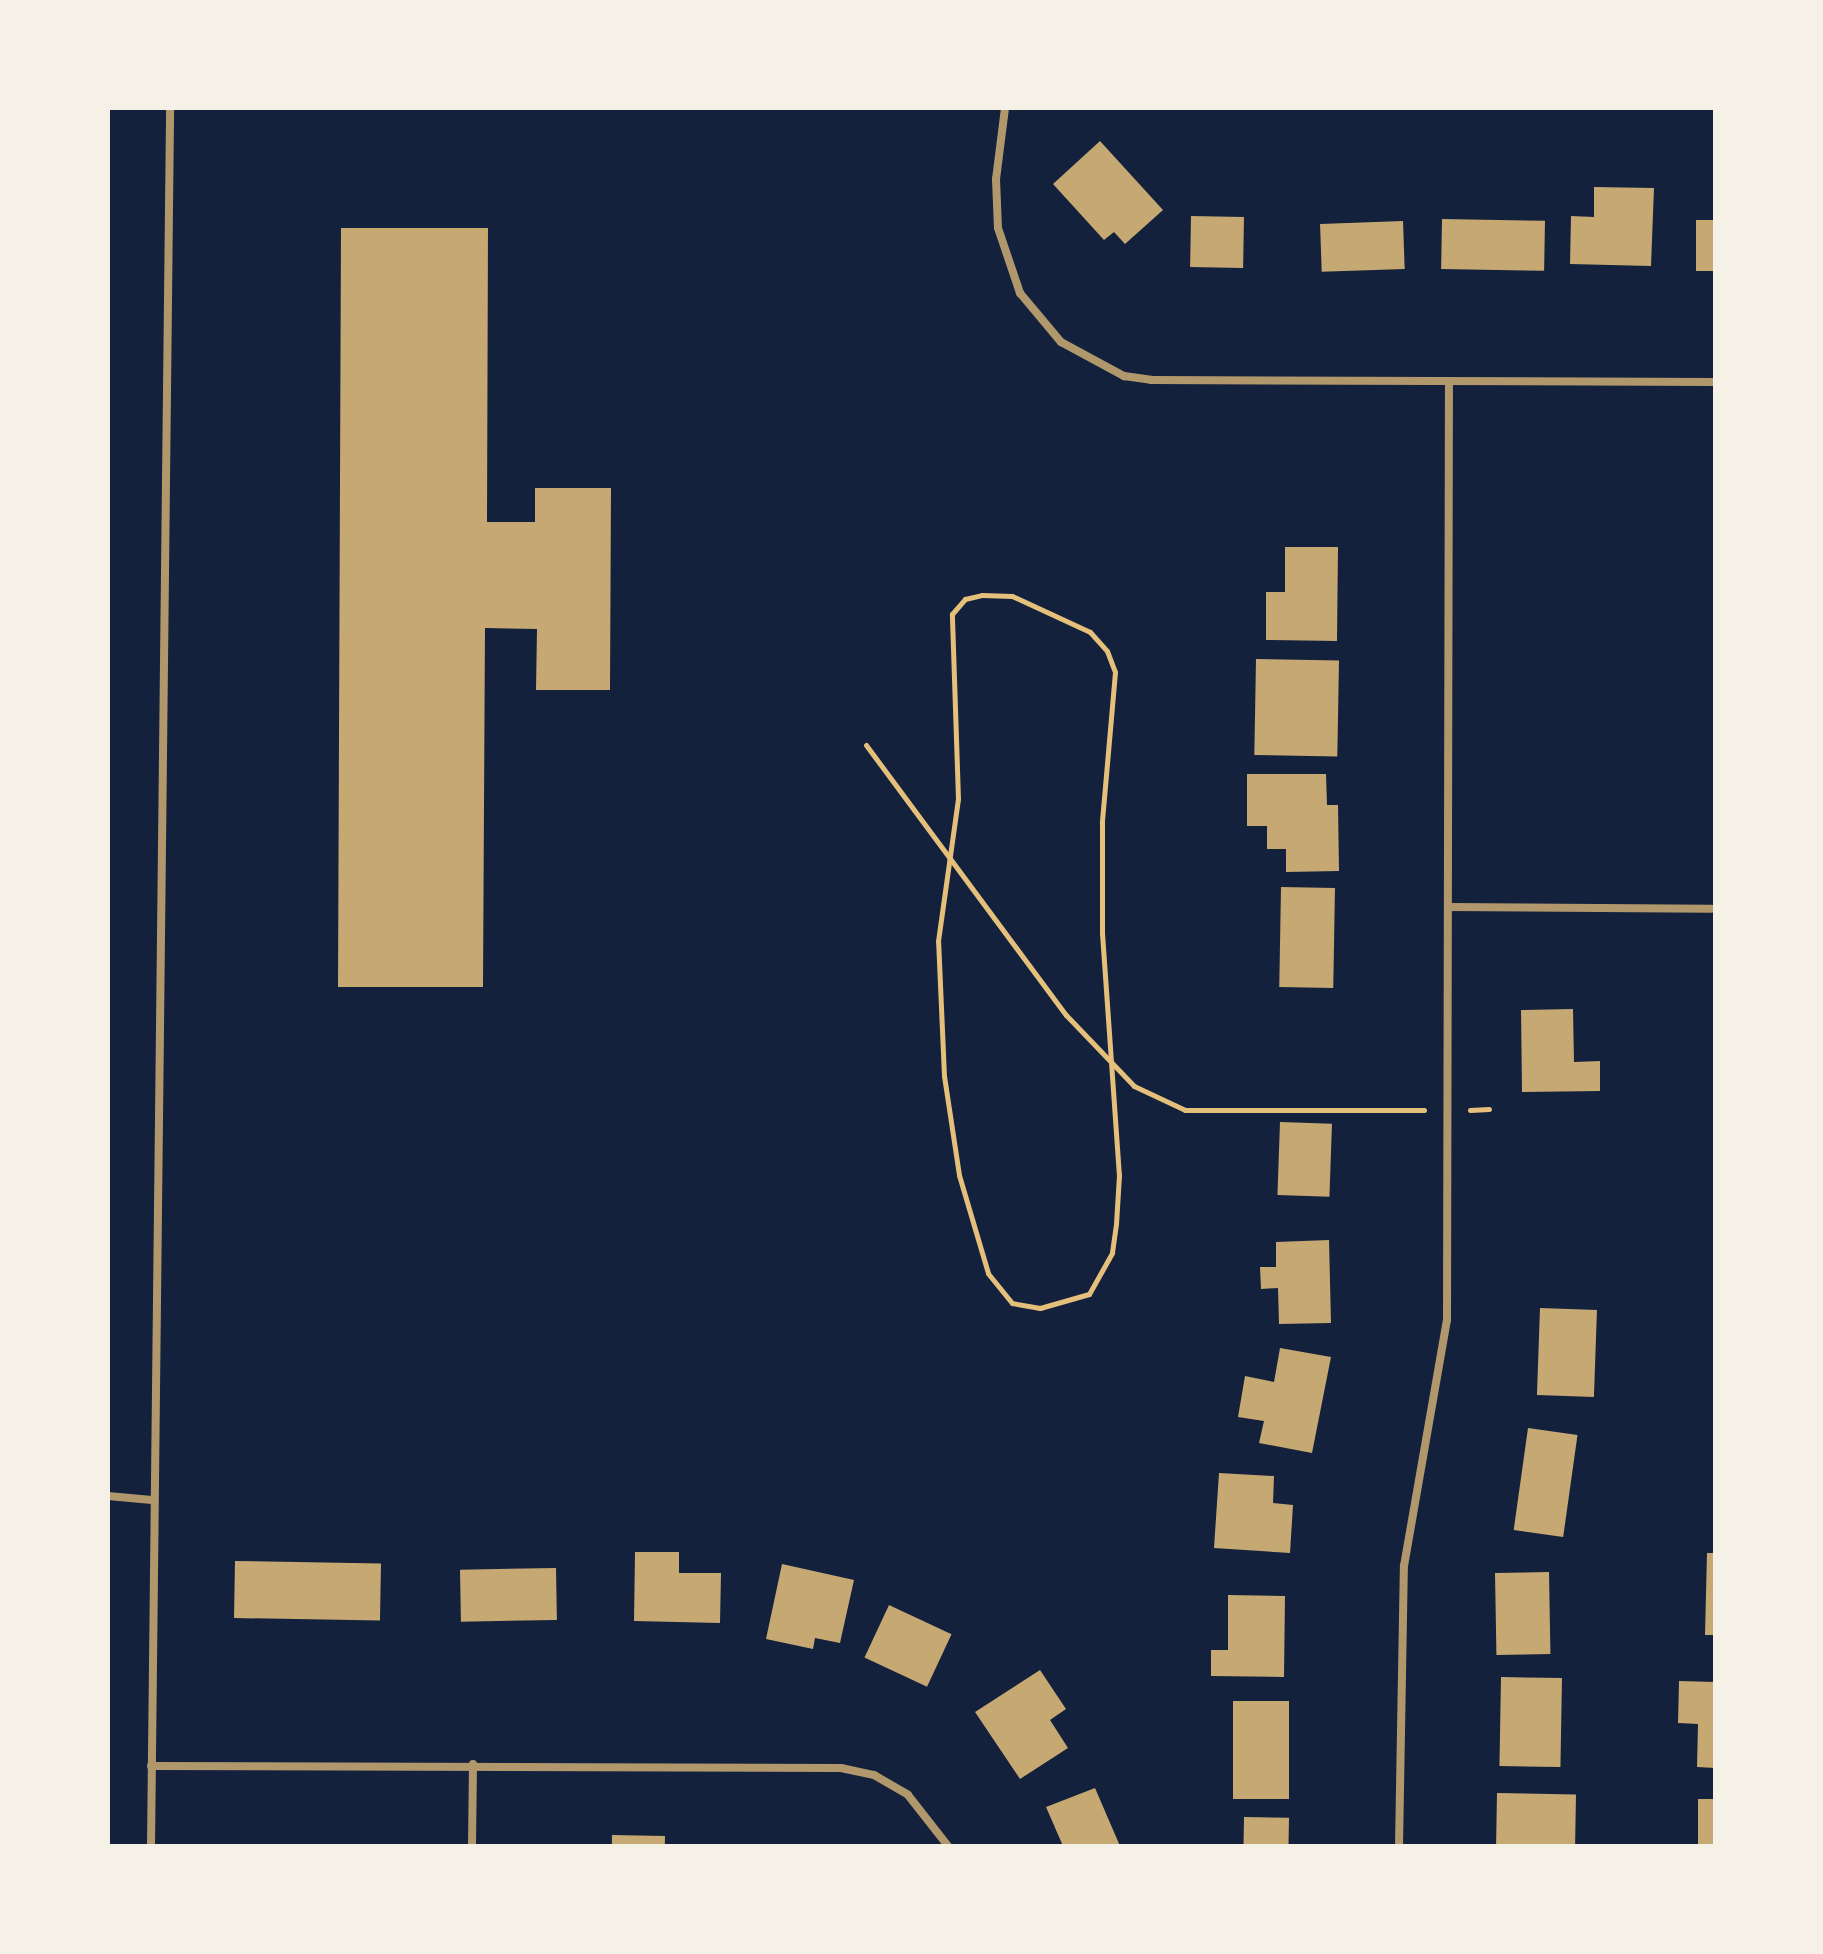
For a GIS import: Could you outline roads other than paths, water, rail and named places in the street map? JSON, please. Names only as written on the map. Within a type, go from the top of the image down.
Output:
[{"type":"street","points":[[151,1846],[152,1500],[164,866],[170,108]]},
{"type":"street","points":[[1005,108],[996,179],[998,228],[1020,293],[1039,320],[1086,360],[1124,376],[1715,382]]},
{"type":"street","points":[[1399,1846],[1402,1593],[1447,1320],[1449,381]]},
{"type":"street","points":[[1448,907],[1711,909]]},
{"type":"street","points":[[108,1496],[152,1500]]},
{"type":"street","points":[[151,1766],[473,1764],[841,1768],[874,1775],[908,1795],[948,1846]]},
{"type":"street","points":[[472,1846],[473,1764]]}]
